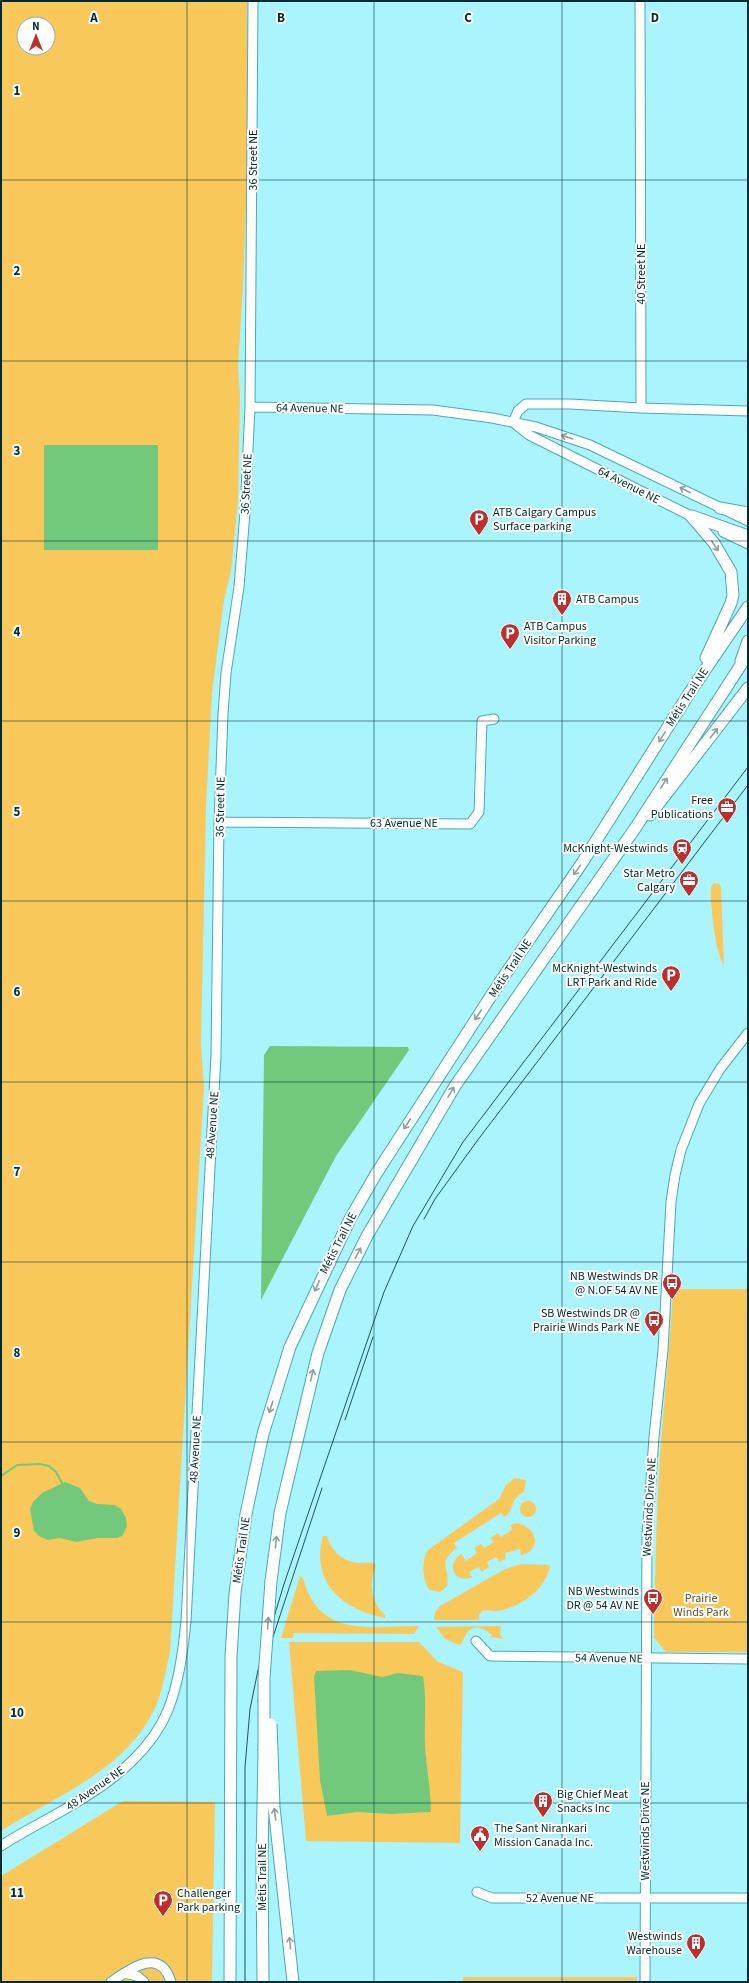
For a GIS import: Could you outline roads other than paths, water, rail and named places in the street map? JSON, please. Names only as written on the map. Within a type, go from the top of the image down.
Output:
[{"type":"main road","points":[[720,508],[748,513]]},
{"type":"main road","points":[[691,516],[748,536]]},
{"type":"main road","points":[[690,692],[728,613],[733,595],[732,572],[714,543],[691,516]]},
{"type":"main road","name":"Métis Trail NE","points":[[230,1982],[231,1656],[234,1593],[246,1514],[263,1434],[290,1347],[350,1219],[376,1174],[500,982],[582,864],[690,692],[748,607]]},
{"type":"main road","points":[[740,665],[748,641]]},
{"type":"main road","name":"Métis Trail NE","points":[[263,1982],[262,1859],[268,1751],[265,1662],[271,1581],[280,1513],[292,1460],[318,1353],[340,1290],[367,1236],[455,1086],[636,827],[748,654]]},
{"type":"main road","points":[[636,827],[654,812],[748,688]]},
{"type":"main road","points":[[268,1751],[293,1982]]},
{"type":"main road","points":[[226,1982],[229,1948]]},
{"type":"street","name":"36 Street NE","points":[[217,966],[219,822],[223,714],[226,673],[239,587],[246,512],[250,407],[253,1]]},
{"type":"street","name":"40 Street NE","points":[[640,1],[641,408]]},
{"type":"street","points":[[513,422],[518,411],[526,404],[748,410]]},
{"type":"street","name":"64 Avenue NE","points":[[250,407],[433,410],[536,427],[590,445],[748,521]]},
{"type":"street","name":"64 Avenue NE","points":[[513,422],[529,435],[748,544]]},
{"type":"street","name":"63 Avenue NE","points":[[219,822],[470,824],[479,812],[482,721],[494,719]]},
{"type":"street","name":"48 Avenue NE","points":[[1,1846],[86,1797],[117,1775],[138,1754],[157,1729],[168,1711],[183,1656],[216,1055],[217,966]]},
{"type":"street","name":"Westwinds Drive NE","points":[[748,1033],[705,1092],[687,1132],[674,1175],[671,1202],[663,1350],[654,1437],[647,1537],[644,1898],[748,1898]]},
{"type":"street","name":"54 Avenue NE","points":[[476,1641],[490,1656],[748,1659]]},
{"type":"street","name":"52 Avenue NE","points":[[476,1892],[492,1898],[644,1898]]},
{"type":"street","points":[[644,1898],[645,1982]]},
{"type":"street","points":[[111,1982],[124,1973],[144,1963],[153,1963],[162,1967],[171,1982]]},
{"type":"street","points":[[124,1973],[137,1976],[144,1982]]},
{"type":"waterway","points":[[1,1476],[17,1465],[40,1464],[49,1466],[56,1472],[62,1483]]},
{"type":"tram line","points":[[245,1982],[245,1767],[250,1709],[258,1670],[284,1584],[384,1292],[413,1226],[463,1142],[748,767]]},
{"type":"tram line","points":[[424,1219],[435,1199],[477,1141],[748,785]]},
{"type":"tram line","points":[[345,1420],[373,1337]]},
{"type":"tram line","points":[[258,1701],[271,1643],[322,1488]]},
{"type":"place","name":"ATB Calgary Campus Surface parking","points":[[479,536]]},
{"type":"place","name":"ATB Campus","points":[[562,616]]},
{"type":"place","name":"ATB Campus Visitor Parking","points":[[510,650]]},
{"type":"place","name":"Free Publications","points":[[727,824]]},
{"type":"place","name":"McKnight-Westwinds","points":[[682,865]]},
{"type":"place","name":"Star Metro Calgary","points":[[689,897]]},
{"type":"place","name":"McKnight-Westwinds LRT Park and Ride","points":[[671,992]]},
{"type":"place","name":"NB Westwinds DR @ N.OF 54 AV NE","points":[[672,1300]]},
{"type":"place","name":"SB Westwinds DR @ Prairie Winds Park NE","points":[[654,1337]]},
{"type":"place","name":"NB Westwinds DR @ 54 AV NE","points":[[653,1615]]},
{"type":"place","name":"Big Chief Meat Snacks Inc","points":[[543,1818]]},
{"type":"place","name":"The Sant Nirankari Mission Canada Inc.","points":[[480,1852]]},
{"type":"place","name":"Challenger Park parking","points":[[163,1917]]},
{"type":"place","name":"Westwinds Warehouse","points":[[696,1960]]},
{"type":"park label","name":"Prairie Winds Park","points":[[701,1605]]}]
